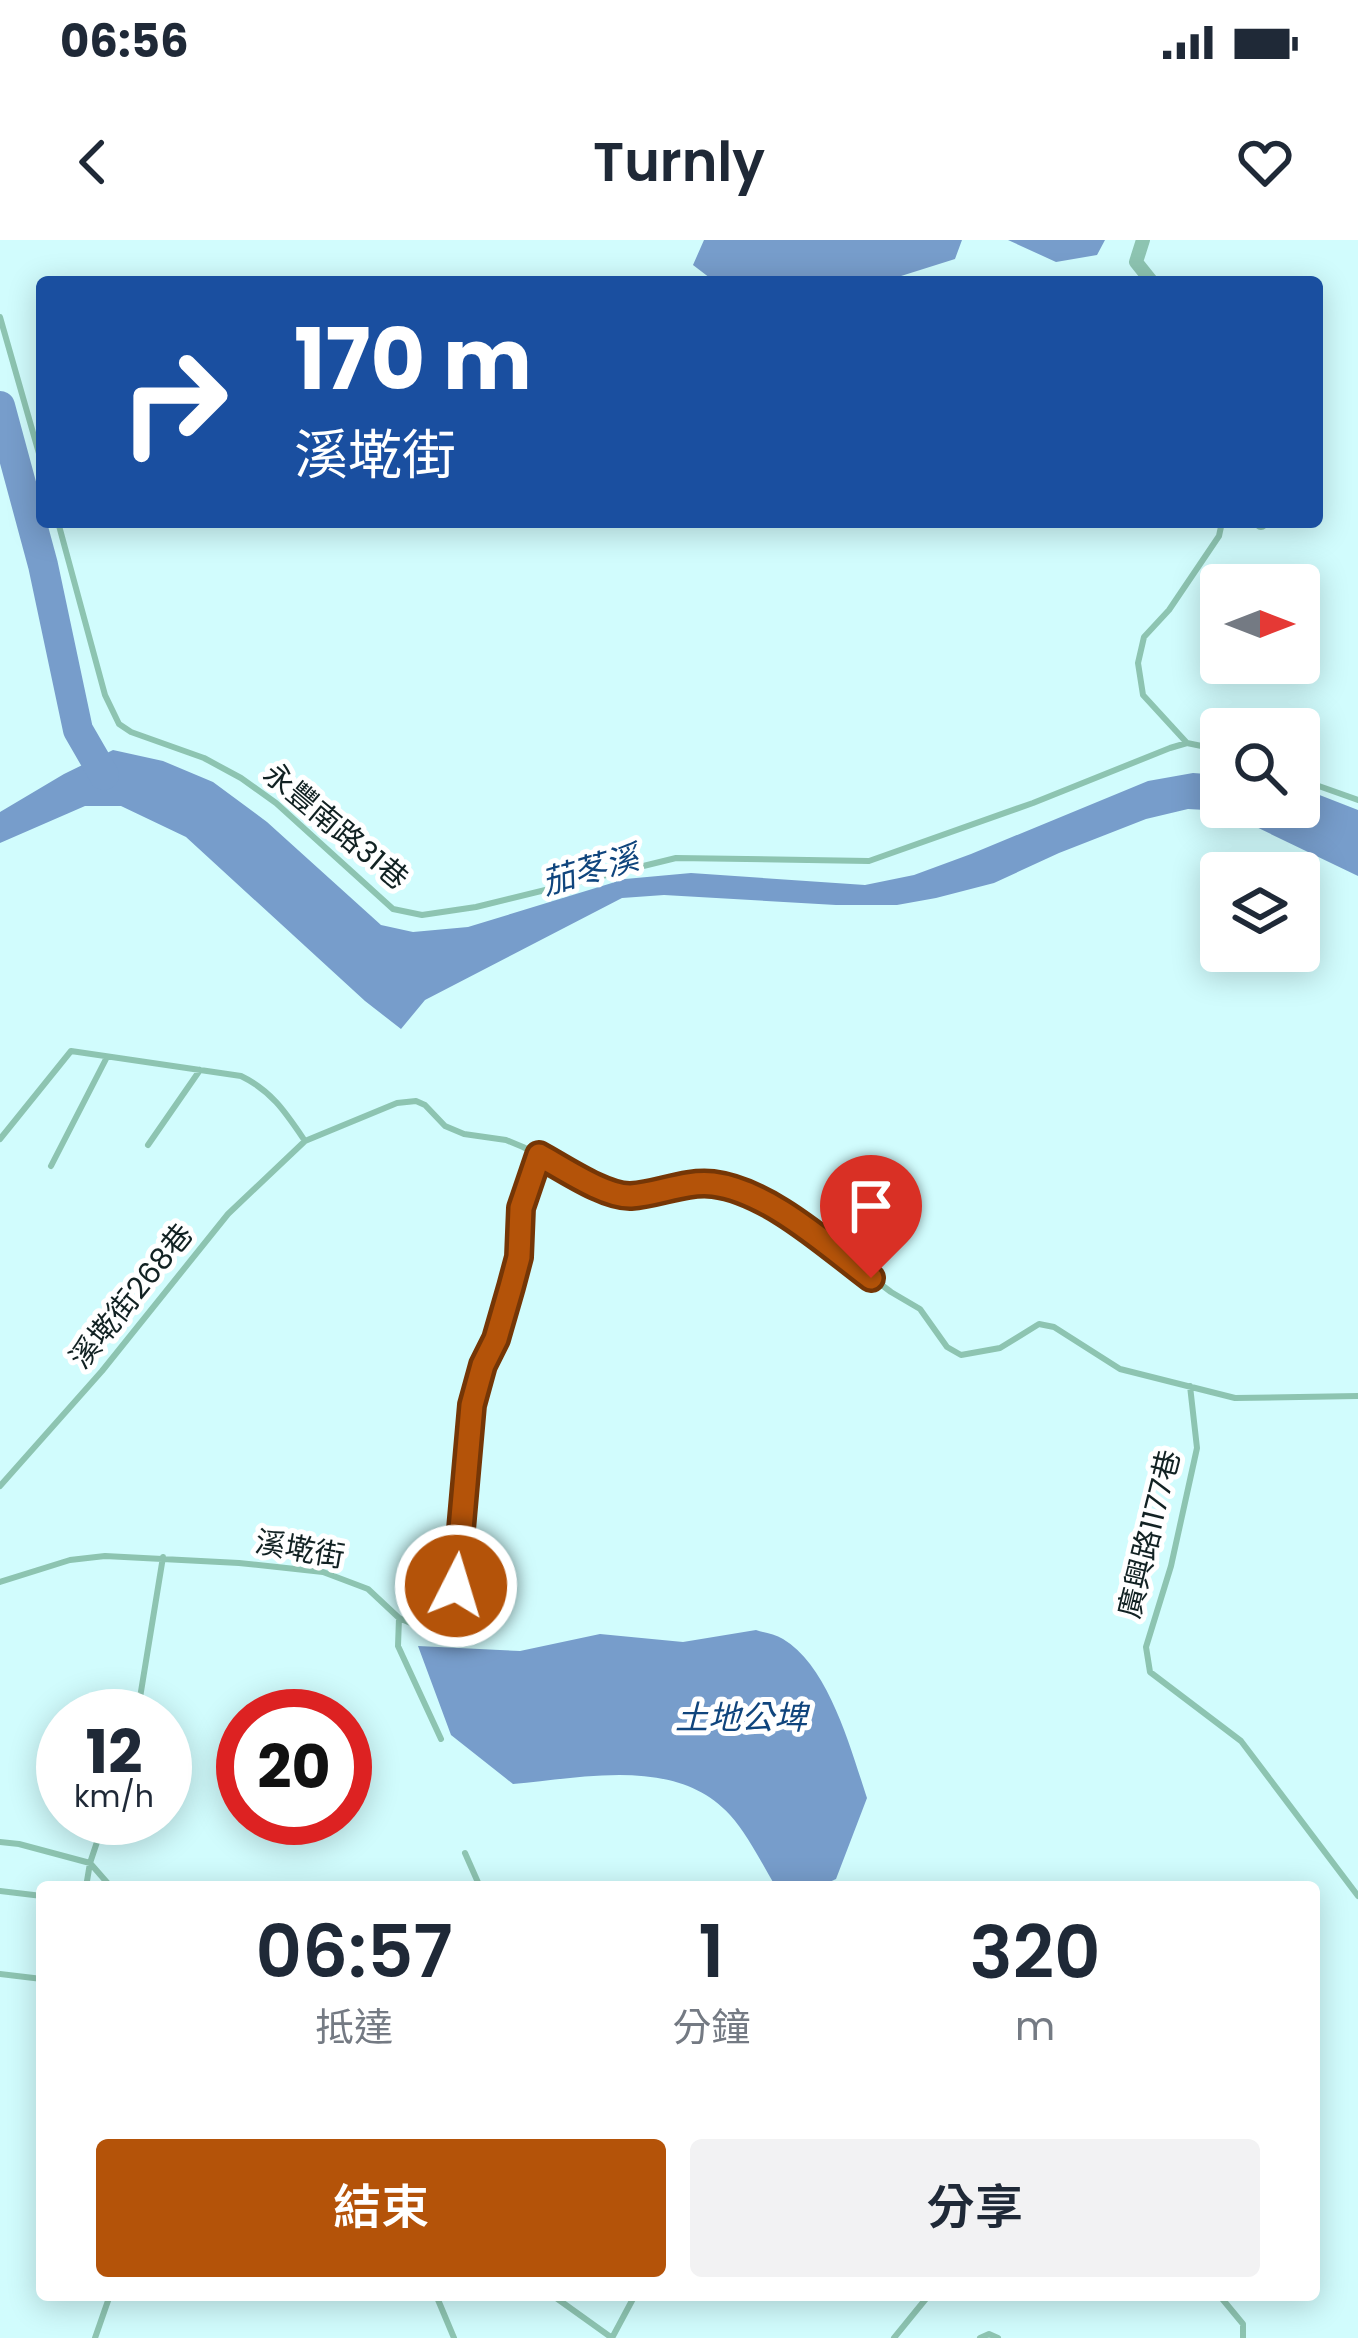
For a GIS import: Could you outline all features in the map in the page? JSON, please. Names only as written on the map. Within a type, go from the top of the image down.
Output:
[{"type":"street","points":[[1143,240],[1136,262],[1147,276]]},
{"type":"lane","points":[[0,317],[36,443]]},
{"type":"lane","name":"永豐南路31巷","points":[[60,528],[105,695],[118,724],[241,778],[276,802],[393,909],[422,915],[476,907],[676,858],[869,861],[1187,743]]},
{"type":"lane","points":[[1200,746],[1187,743],[1143,695],[1138,663],[1144,637],[1169,610],[1221,528]]},
{"type":"lane","points":[[1320,786],[1358,800]]},
{"type":"lane","points":[[0,1138],[71,1052],[241,1076],[278,1101],[305,1141],[398,1103],[416,1101],[446,1126],[506,1141],[616,1195],[642,1195],[688,1184],[716,1184],[742,1192],[800,1222],[920,1309],[947,1347],[961,1354],[1000,1348],[1039,1324],[1054,1327],[1120,1369],[1235,1398],[1358,1396]]},
{"type":"lane","points":[[51,1166],[107,1057]]},
{"type":"lane","points":[[148,1145],[200,1070]]},
{"type":"lane","name":"溪墘街268巷","points":[[0,1486],[102,1371],[229,1214],[305,1141]]},
{"type":"lane","name":"溪墘街","points":[[0,1582],[70,1559],[105,1556],[323,1572],[368,1589],[399,1618],[429,1631],[452,1631],[472,1405],[511,1287],[519,1257],[521,1208],[539,1155]]},
{"type":"lane","name":"廣興路1177巷","points":[[1190,1386],[1196,1448],[1171,1567],[1146,1647],[1150,1672],[1240,1741],[1358,1896]]},
{"type":"lane","points":[[141,1689],[163,1557]]},
{"type":"lane","points":[[399,1618],[398,1646],[441,1739]]},
{"type":"lane","points":[[0,1842],[90,1863],[106,1881]]},
{"type":"lane","points":[[87,1881],[96,1845]]},
{"type":"lane","points":[[466,1853],[478,1881]]},
{"type":"lane","points":[[0,1892],[36,1895]]},
{"type":"lane","points":[[0,1974],[36,1978]]},
{"type":"lane","points":[[95,2338],[108,2301]]},
{"type":"lane","points":[[438,2301],[454,2338]]},
{"type":"lane","points":[[560,2301],[612,2338],[631,2301]]},
{"type":"lane","points":[[894,2338],[924,2301]]},
{"type":"lane","points":[[1224,2301],[1244,2324],[1243,2338]]},
{"type":"lane","points":[[980,2338],[989,2334],[998,2338]]},
{"type":"water","points":[[704,240],[962,240],[955,259],[901,276],[707,276],[693,265]]},
{"type":"water","points":[[1008,240],[1105,240],[1097,255],[1056,262]]},
{"type":"water","points":[[113,750],[163,761],[213,782],[267,822],[381,925],[413,932],[468,927],[625,879],[691,873],[865,885],[914,875],[1148,781],[1193,773],[1200,774],[1200,810],[1146,819],[994,883],[897,905],[664,895],[622,898],[425,1000],[401,1029],[186,837],[121,806],[85,806],[0,843],[0,812]]},
{"type":"water","points":[[1320,795],[1358,810],[1358,876],[1320,858],[1320,852],[1308,852],[1258,828],[1320,828]]},
{"type":"water","name":"土地公埤","points":[[756,1630],[783,1639],[813,1668],[846,1734],[867,1798],[836,1879],[772,1881],[730,1815],[684,1784],[628,1775],[513,1784],[451,1735],[418,1646],[520,1651],[600,1634],[683,1642]]},
{"type":"waterway","points":[[0,406],[43,565],[78,730],[104,775]]},
{"type":"route","points":[[456,1586],[472,1405],[511,1287],[519,1257],[521,1208],[539,1155],[616,1195],[642,1195],[688,1184],[716,1184],[742,1192],[800,1222],[871,1278]]},
{"type":"water label","name":"茄苳溪","points":[[590,870]]}]
